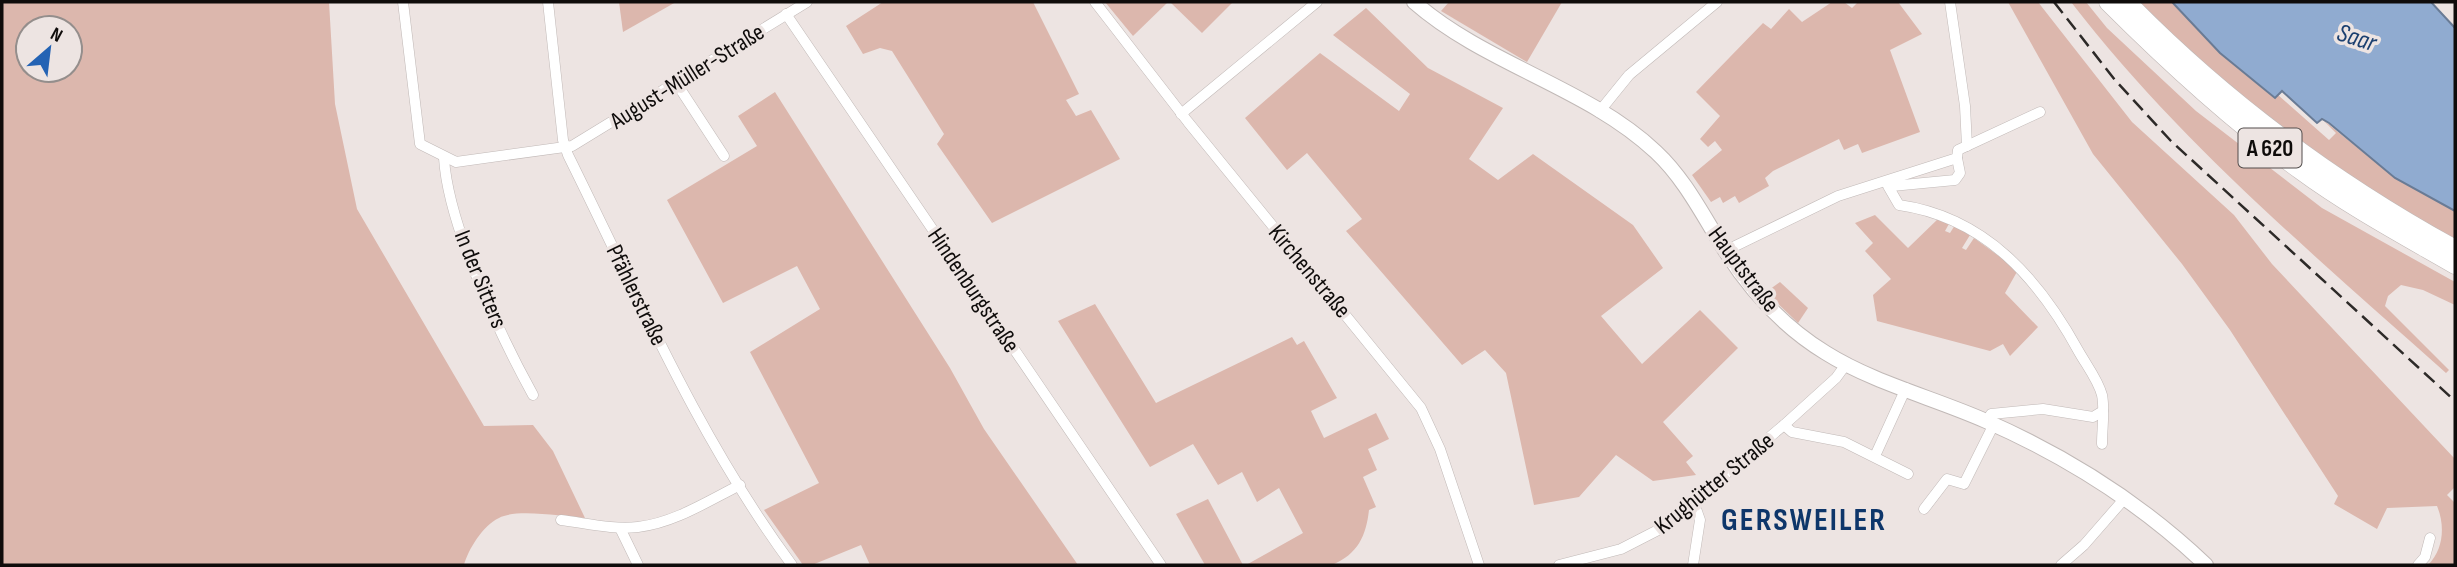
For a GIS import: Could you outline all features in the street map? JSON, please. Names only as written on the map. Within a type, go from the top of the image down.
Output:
[{"type":"highway","name":"A 620","points":[[2108,2],[2205,95],[2253,135],[2352,205],[2455,265]]},
{"type":"highway","name":"A 620","points":[[2127,2],[2212,83],[2278,137],[2355,191],[2455,249]]},
{"type":"main road","name":"Hauptstraße","points":[[1414,2],[1448,29],[1624,126],[1658,153],[1691,194],[1725,251],[1751,286],[1782,319],[1817,347],[1847,363],[1990,423],[2089,474],[2125,498],[2206,565]]},
{"type":"street","points":[[403,2],[420,144],[444,158],[474,162],[565,149]]},
{"type":"street","name":"Pfählerstraße","points":[[548,2],[565,149],[679,379],[740,485],[792,565]]},
{"type":"street","name":"August-Müller-Straße","points":[[565,149],[677,84],[807,2]]},
{"type":"street","name":"Kirchenstraße","points":[[1095,2],[1181,114],[1421,408],[1440,449],[1479,565]]},
{"type":"street","points":[[1181,114],[1317,2]]},
{"type":"street","points":[[1598,112],[1629,75],[1717,2]]},
{"type":"street","points":[[1950,2],[1965,106],[1967,146]]},
{"type":"street","name":"Hindenburgstraße","points":[[786,14],[1161,565]]},
{"type":"street","points":[[677,84],[724,156]]},
{"type":"street","points":[[1887,185],[1955,180],[1960,173],[1956,159],[1958,150],[2040,112]]},
{"type":"street","name":"In der Sitters","points":[[444,158],[446,183],[469,257],[533,395]]},
{"type":"street","points":[[1725,251],[1838,196],[1887,185],[1956,159]]},
{"type":"street","points":[[1887,185],[1899,205],[1941,213],[2018,264],[2052,304],[2101,392],[2102,444]]},
{"type":"street","name":"Krughütter Straße","points":[[1559,565],[1597,557],[1644,538],[1693,503],[1784,425],[1836,378],[1847,363]]},
{"type":"street","points":[[1875,456],[1906,388]]},
{"type":"street","points":[[1924,509],[1947,479],[1964,484],[1990,423],[1991,414],[2035,409],[2093,418],[2102,411]]},
{"type":"street","points":[[1784,425],[1793,432],[1844,442],[1908,474]]},
{"type":"street","points":[[561,520],[620,528],[639,527],[670,519],[740,485]]},
{"type":"street","points":[[2061,565],[2084,545],[2125,498]]},
{"type":"street","points":[[1693,503],[1700,520],[1693,565]]},
{"type":"street","points":[[620,528],[638,565]]},
{"type":"street","points":[[2418,565],[2426,557],[2430,538]]},
{"type":"shaded area","points":[[2,2],[329,2],[335,104],[357,209],[484,426],[533,425],[553,451],[585,518],[529,513],[499,518],[487,526],[477,538],[464,565],[2,565]]},
{"type":"shaded area","points":[[619,2],[676,2],[623,32]]},
{"type":"shaded area","points":[[883,2],[1033,2],[1079,94],[1066,100],[1076,116],[1091,110],[1120,159],[992,223],[937,144],[944,134],[892,51],[880,48],[863,54],[846,26]]},
{"type":"shaded area","points":[[1105,2],[1168,2],[1133,36]]},
{"type":"shaded area","points":[[1170,2],[1233,2],[1202,33]]},
{"type":"shaded area","points":[[1449,2],[1562,2],[1527,62],[1441,11]]},
{"type":"shaded area","points":[[1832,2],[1844,2],[1852,8],[1858,2],[1898,2],[1922,34],[1890,50],[1920,132],[1862,153],[1858,144],[1844,150],[1839,139],[1773,171],[1765,178],[1769,186],[1739,203],[1735,196],[1723,203],[1720,197],[1711,202],[1692,175],[1722,150],[1715,141],[1708,147],[1700,139],[1720,116],[1696,92],[1763,23],[1771,29],[1789,9],[1802,22]]},
{"type":"shaded area","points":[[2008,2],[2038,2],[2132,122],[2234,215],[2272,264],[2455,459],[2455,487],[2447,495],[2455,503],[2455,565],[2428,565],[2437,552],[2442,537],[2437,506],[2387,508],[2377,529],[2334,504],[2338,496],[2230,330],[2182,264],[2093,154]]},
{"type":"shaded area","points":[[2071,2],[2086,2],[2107,28],[2196,111],[2322,208],[2455,282],[2455,305],[2423,290],[2401,285],[2388,296],[2385,306],[2449,370],[2446,373],[2250,196],[2157,103]]},
{"type":"shaded area","points":[[2135,2],[2172,2],[2220,53],[2275,98],[2278,95],[2329,140],[2336,133],[2322,119],[2395,178],[2455,211],[2455,241],[2411,218],[2225,88]]},
{"type":"shaded area","points":[[1366,8],[1428,68],[1503,108],[1469,159],[1498,180],[1533,154],[1633,225],[1663,268],[1601,316],[1642,364],[1700,310],[1738,348],[1663,422],[1693,456],[1686,462],[1696,475],[1653,481],[1616,455],[1579,497],[1534,505],[1506,373],[1485,350],[1462,365],[1346,231],[1362,219],[1307,153],[1287,170],[1245,118],[1320,53],[1399,111],[1410,94],[1333,35]]},
{"type":"shaded area","points":[[775,92],[950,368],[984,429],[1078,565],[870,565],[861,545],[812,565],[803,565],[764,510],[819,483],[750,352],[820,309],[797,266],[723,303],[667,200],[757,146],[738,116]]},
{"type":"shaded area","points":[[1875,215],[1908,248],[1941,216],[1950,222],[1945,231],[1950,233],[1955,225],[1970,235],[1962,248],[1966,250],[1974,238],[2018,270],[2005,293],[2038,327],[2010,356],[2003,344],[1990,351],[1877,321],[1873,295],[1891,279],[1865,251],[1873,243],[1855,223]]},
{"type":"shaded area","points":[[1780,282],[1808,308],[1798,323],[1766,292]]},
{"type":"shaded area","points":[[1095,304],[1156,403],[1292,337],[1297,345],[1304,341],[1337,398],[1311,411],[1324,438],[1376,413],[1389,439],[1368,449],[1377,470],[1363,477],[1376,507],[1369,510],[1363,536],[1354,550],[1332,565],[1246,565],[1303,533],[1279,488],[1257,502],[1242,472],[1218,485],[1193,444],[1150,467],[1058,321]]},
{"type":"shaded area","points":[[1208,499],[1243,565],[1205,565],[1176,514]]},
{"type":"water","name":"Saar","points":[[2172,2],[2431,2],[2455,28],[2455,211],[2395,178],[2329,123],[2322,119],[2317,123],[2282,91],[2275,98],[2220,53]]},
{"type":"railway","points":[[2054,2],[2115,80],[2171,141],[2455,401]]},
{"type":"district","name":"GERSWEILER","points":[[1804,519]]}]
